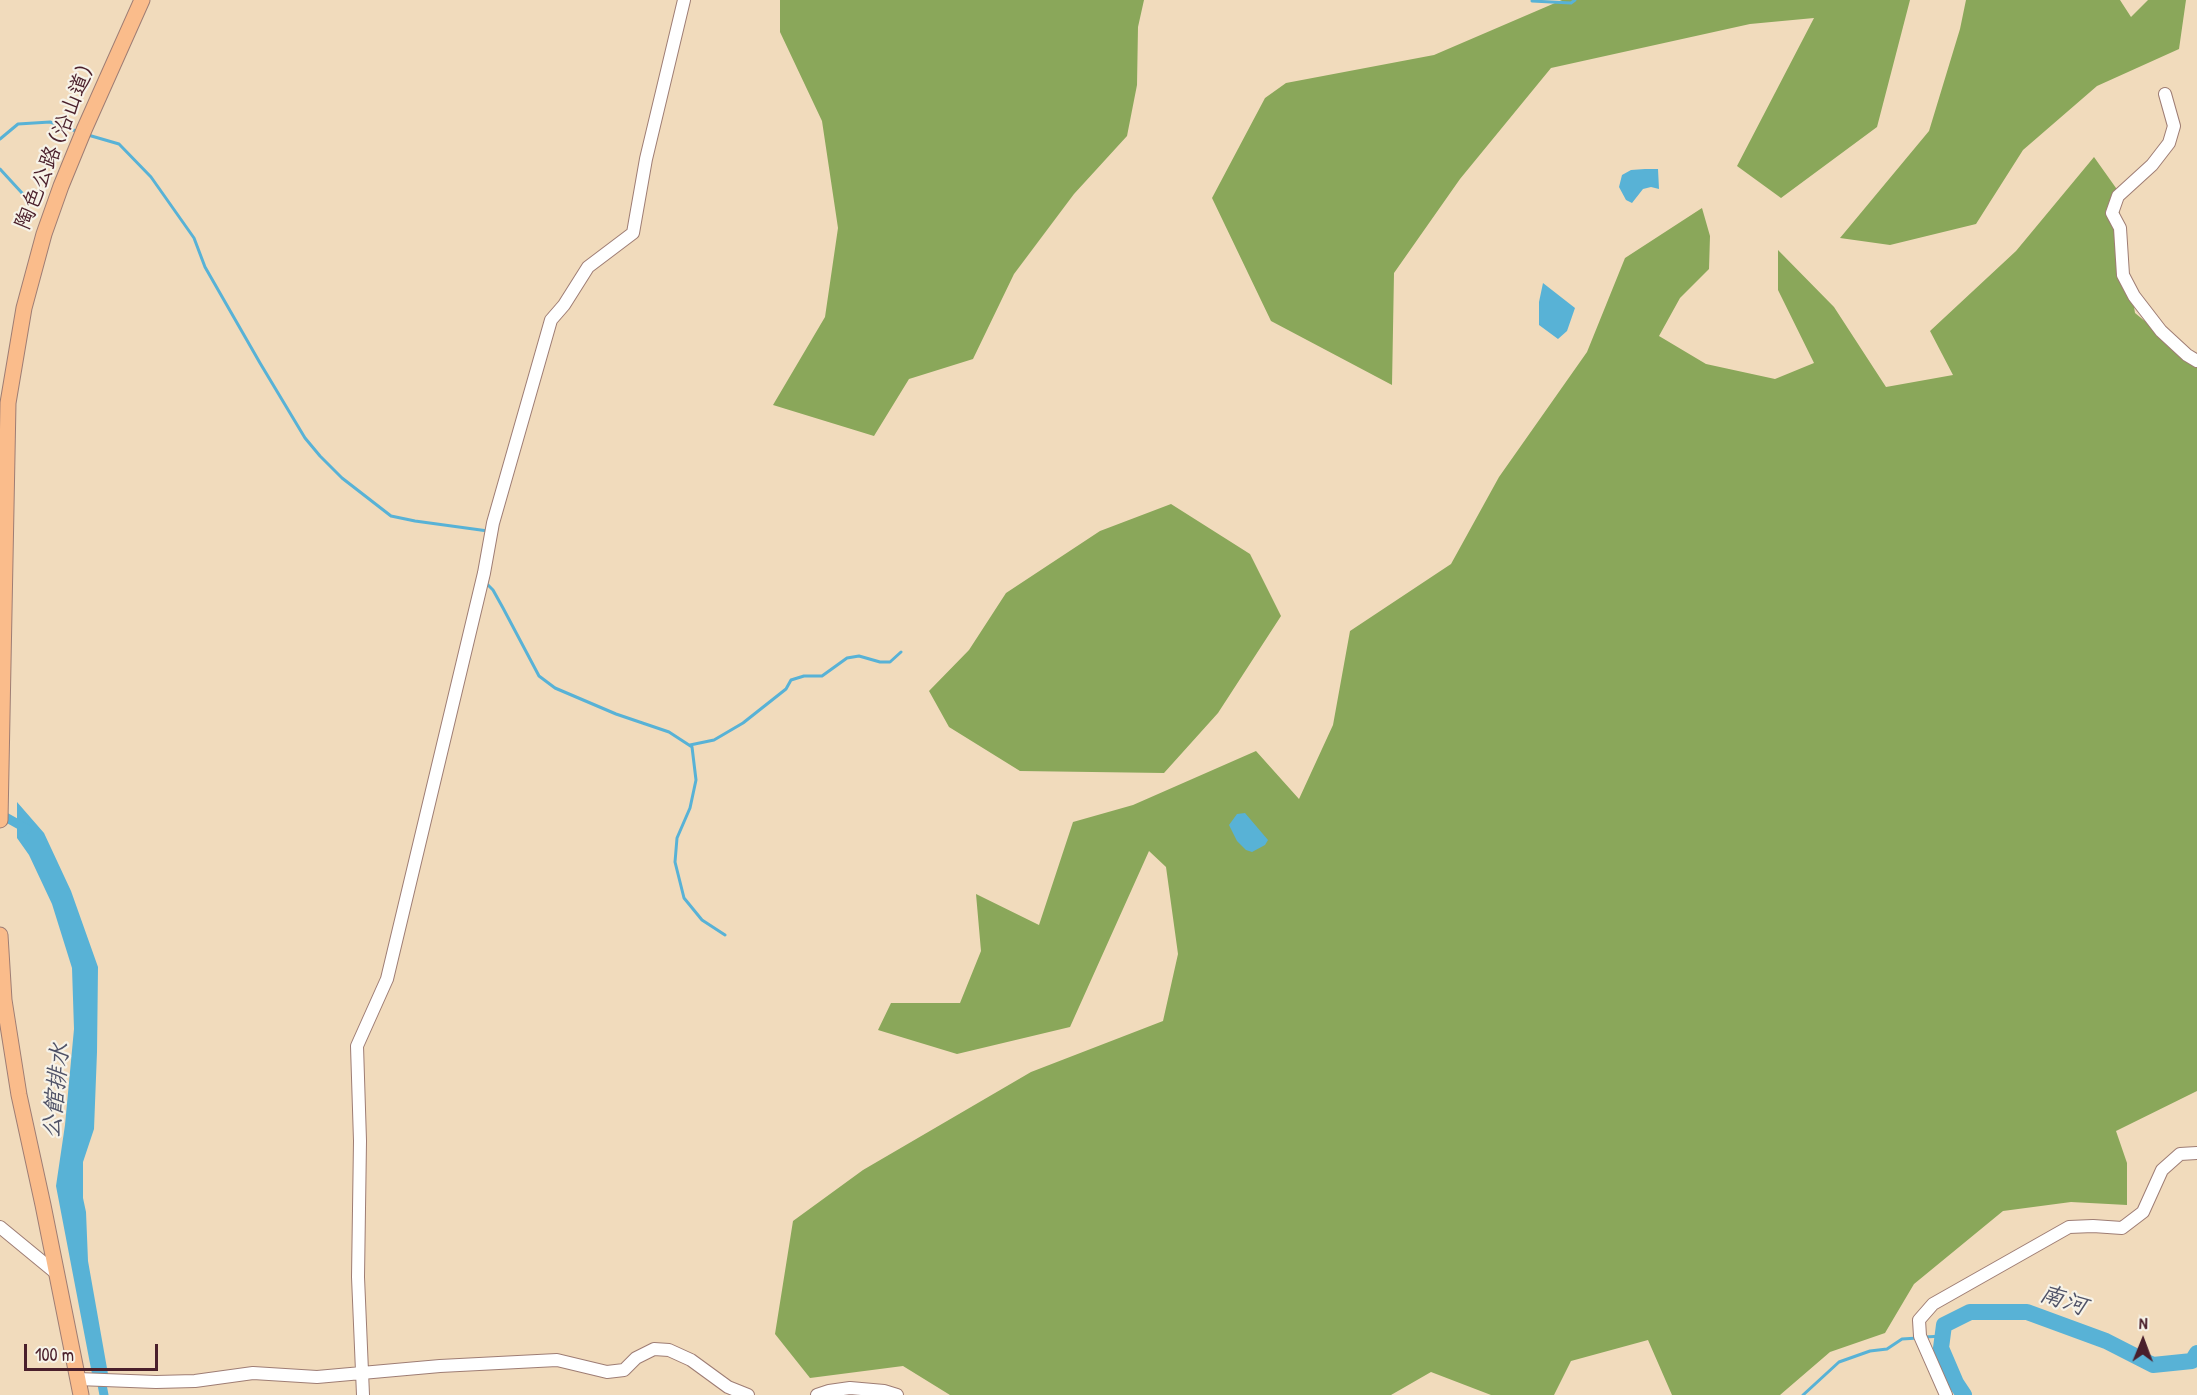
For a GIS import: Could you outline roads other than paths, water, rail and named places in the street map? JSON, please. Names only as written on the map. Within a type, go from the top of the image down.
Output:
[{"type":"main road","name":"陶色公路 (沿山道)","points":[[0,820],[8,403],[27,290],[44,234],[81,136],[142,0]]},
{"type":"main road","points":[[0,935],[4,1000],[19,1095],[57,1273],[84,1380],[81,1395]]},
{"type":"street","points":[[363,1395],[358,1277],[360,1141],[357,1046],[387,979],[481,586],[496,512],[551,320],[564,305],[588,267],[633,232],[646,159],[684,0]]},
{"type":"street","points":[[2165,94],[2174,126],[2169,143],[2152,165],[2118,196],[2112,213],[2120,228],[2123,275],[2134,296],[2162,331],[2187,355],[2197,361]]},
{"type":"street","points":[[1946,1395],[1920,1336],[1919,1320],[1933,1304],[2069,1227],[2122,1228],[2143,1212],[2162,1170],[2180,1154],[2197,1153]]},
{"type":"street","points":[[0,1227],[57,1273]]},
{"type":"street","points":[[84,1380],[195,1381],[253,1373],[317,1377],[440,1366],[557,1360],[607,1372],[624,1370],[636,1358],[654,1349],[669,1350],[691,1360],[728,1387],[747,1395]]},
{"type":"street","points":[[817,1395],[850,1388],[884,1391],[897,1395]]},
{"type":"water","points":[[1658,169],[1659,189],[1651,187],[1643,189],[1632,203],[1626,200],[1619,187],[1622,175],[1631,170]]},
{"type":"water","points":[[1543,283],[1575,308],[1567,331],[1558,339],[1539,325],[1539,302]]},
{"type":"water","points":[[17,802],[44,833],[71,891],[98,967],[94,1129],[83,1162],[83,1198],[86,1212],[88,1261],[108,1374],[92,1374],[56,1186],[65,1125],[74,1029],[72,968],[52,904],[29,855],[17,838]]},
{"type":"water","points":[[1245,813],[1268,840],[1265,845],[1252,852],[1246,850],[1237,841],[1229,825],[1237,814]]},
{"type":"waterway","points":[[1532,1],[1571,3],[1575,0]]},
{"type":"waterway","points":[[0,139],[18,124],[50,122],[79,132]]},
{"type":"waterway","points":[[88,135],[119,144],[151,177],[194,238],[205,267],[305,438],[342,478],[391,516],[488,531]]},
{"type":"waterway","points":[[0,169],[33,205]]},
{"type":"waterway","points":[[485,582],[493,590],[539,676],[555,688],[616,714],[669,732],[692,747],[696,780],[690,808],[677,838],[675,862],[684,898],[702,920],[725,935]]},
{"type":"waterway","points":[[690,745],[714,740],[743,723],[786,689],[791,680],[804,676],[822,676],[847,658],[859,656],[880,662],[890,662],[901,652]]},
{"type":"waterway","name":"公館排水","points":[[0,814],[27,829]]},
{"type":"waterway","name":"南河","points":[[1964,1395],[1956,1383],[1941,1348],[1944,1325],[1970,1312],[2027,1312],[2106,1341],[2153,1365],[2192,1361],[2197,1353]]},
{"type":"waterway","points":[[1925,1337],[1943,1336]]},
{"type":"waterway","points":[[1803,1395],[1839,1362],[1870,1351],[1887,1349],[1902,1339],[1918,1338]]},
{"type":"waterway","name":"公館排水","points":[[100,1374],[104,1395]]}]
